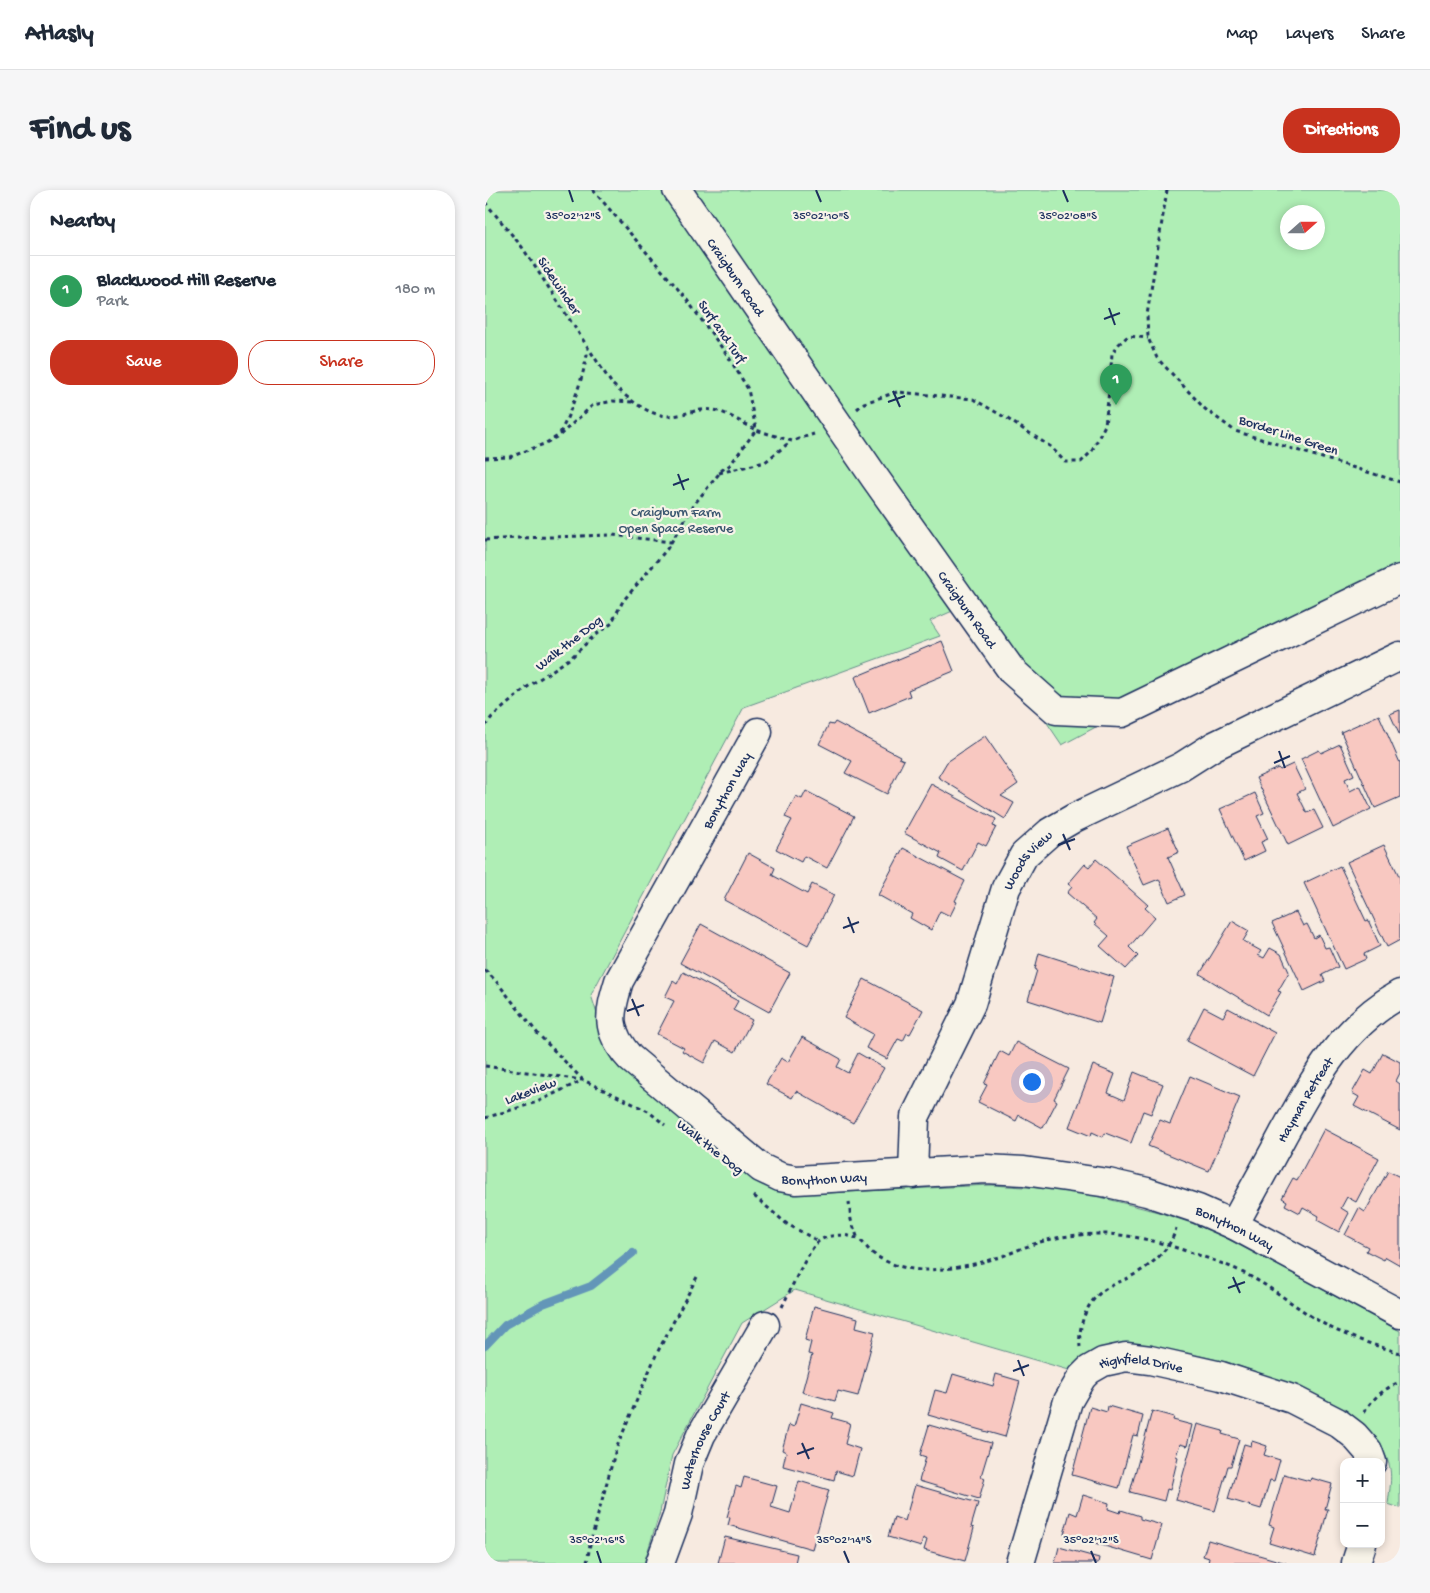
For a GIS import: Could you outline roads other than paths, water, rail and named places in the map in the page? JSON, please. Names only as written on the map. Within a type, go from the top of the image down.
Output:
[{"type":"street","name":"Craigburn Road","points":[[677,190],[1012,671],[1055,710],[1122,713],[1400,579]]},
{"type":"street","name":"Woods View","points":[[913,1174],[915,1117],[971,1004],[1006,888],[1024,855],[1049,832],[1074,818],[1181,767],[1214,746],[1400,656]]},
{"type":"street","name":"Bonython Way","points":[[758,732],[619,981],[612,1004],[611,1021],[614,1037],[630,1058],[761,1168],[780,1177],[796,1180],[848,1178],[986,1169],[1024,1171],[1108,1183],[1147,1192],[1198,1209],[1234,1225],[1400,1314]]},
{"type":"street","name":"Hayman Retreat","points":[[1234,1225],[1309,1087],[1326,1061],[1371,1014],[1400,994]]},
{"type":"street","name":"Waterhouse Court","points":[[660,1563],[678,1514],[689,1464],[701,1435],[765,1325]]},
{"type":"street","name":"Highfield Drive","points":[[1020,1563],[1068,1401],[1082,1377],[1089,1370],[1103,1362],[1126,1357],[1150,1360],[1221,1376],[1292,1399],[1337,1422],[1354,1435],[1368,1451],[1371,1458]]},
{"type":"street","points":[[1356,1563],[1361,1548]]},
{"type":"waterway","points":[[485,1346],[505,1325],[543,1304],[591,1286],[633,1253]]},
{"type":"place","name":"Blackwood Hill Reserve","points":[[1116,405]]},
{"type":"park label","name":"Craigburn Farm Open Space Reserve","points":[[676,520]]}]
